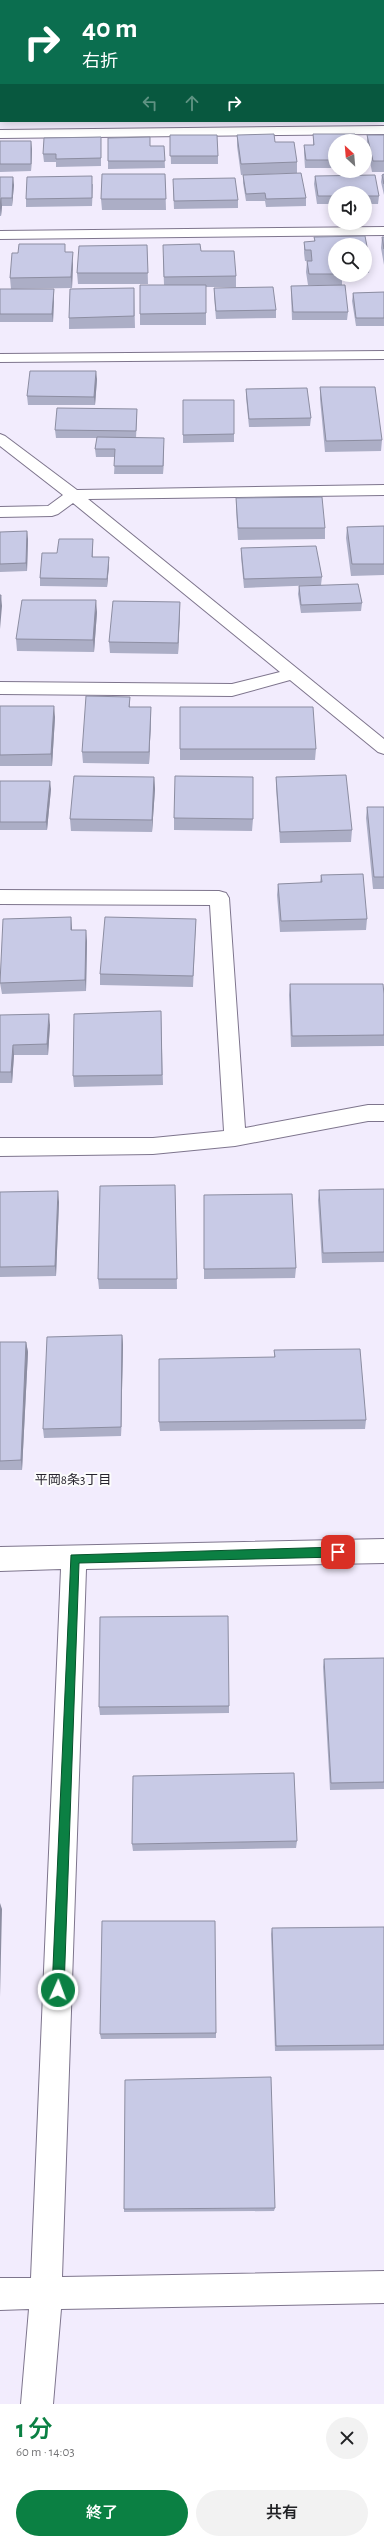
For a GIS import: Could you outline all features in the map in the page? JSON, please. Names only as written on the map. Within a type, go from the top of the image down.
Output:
[{"type":"street","points":[[0,134],[384,130]]},
{"type":"street","points":[[0,235],[384,232]]},
{"type":"street","points":[[0,358],[384,355]]},
{"type":"street","points":[[0,439],[73,495],[384,748]]},
{"type":"street","points":[[0,512],[52,511],[73,495],[384,490]]},
{"type":"street","points":[[0,688],[232,690],[293,674]]},
{"type":"street","points":[[0,897],[219,898],[235,1138]]},
{"type":"street","points":[[0,1147],[153,1146],[235,1138],[368,1113],[384,1113]]},
{"type":"street","points":[[0,1559],[384,1551]]},
{"type":"street","points":[[37,2404],[46,2293],[74,1558]]},
{"type":"street","points":[[0,2294],[384,2287]]},
{"type":"building","points":[[274,134],[275,142],[294,142],[297,162],[241,164],[237,135]]},
{"type":"building","points":[[313,134],[328,134],[328,160],[306,160],[304,145],[314,145]]},
{"type":"building","points":[[170,135],[217,135],[218,156],[170,156]]},
{"type":"building","points":[[372,135],[384,135],[384,161],[373,161]]},
{"type":"building","points":[[101,137],[101,158],[56,159],[56,154],[43,154],[44,138]]},
{"type":"building","points":[[150,137],[150,146],[164,146],[165,161],[108,161],[108,138]]},
{"type":"building","points":[[0,141],[31,141],[31,164],[0,164]]},
{"type":"building","points":[[301,173],[306,198],[266,199],[265,193],[246,194],[243,175]]},
{"type":"building","points":[[102,174],[165,174],[166,199],[101,199]]},
{"type":"building","points":[[372,175],[375,175],[379,196],[372,196],[372,186],[328,186],[328,196],[318,196],[315,176],[328,176],[328,178],[372,178]]},
{"type":"building","points":[[92,176],[92,198],[26,199],[27,177]]},
{"type":"building","points":[[0,177],[13,177],[12,198],[1,198],[0,208]]},
{"type":"building","points":[[235,178],[238,200],[174,201],[173,179]]},
{"type":"building","points":[[365,236],[365,238],[328,238],[328,274],[309,274],[307,261],[312,261],[311,250],[305,250],[304,242],[315,241],[314,237]]},
{"type":"building","points":[[382,237],[384,237],[384,249]]},
{"type":"building","points":[[19,244],[65,244],[65,252],[73,252],[71,277],[10,278],[12,253],[18,253]]},
{"type":"building","points":[[200,244],[201,251],[234,251],[236,276],[164,277],[163,245]]},
{"type":"building","points":[[147,245],[148,273],[77,273],[79,246]]},
{"type":"building","points":[[140,285],[206,285],[206,313],[140,314]]},
{"type":"building","points":[[345,285],[348,312],[293,312],[291,286]]},
{"type":"building","points":[[273,287],[276,310],[216,311],[214,288]]},
{"type":"building","points":[[134,288],[134,316],[69,318],[70,289]]},
{"type":"building","points":[[0,289],[54,289],[52,314],[0,314]]},
{"type":"building","points":[[384,292],[384,318],[356,318],[353,293]]},
{"type":"building","points":[[30,371],[96,371],[94,397],[27,396]]},
{"type":"building","points":[[320,387],[375,387],[382,440],[326,441]]},
{"type":"building","points":[[307,388],[311,418],[249,419],[246,389]]},
{"type":"building","points":[[183,400],[234,400],[234,434],[183,435]]},
{"type":"building","points":[[57,408],[137,409],[136,431],[55,430]]},
{"type":"building","points":[[97,437],[164,438],[163,466],[114,466],[115,449],[95,449]]},
{"type":"building","points":[[322,497],[325,528],[238,528],[236,498]]},
{"type":"building","points":[[384,526],[384,564],[352,564],[347,527]]},
{"type":"building","points":[[27,531],[26,563],[0,564],[0,532]]},
{"type":"building","points":[[59,539],[93,539],[92,557],[109,557],[107,579],[40,578],[42,553],[57,553]]},
{"type":"building","points":[[316,546],[322,577],[244,579],[241,548]]},
{"type":"building","points":[[358,584],[362,603],[301,605],[299,586]]},
{"type":"building","points":[[22,600],[96,600],[93,640],[16,639]]},
{"type":"building","points":[[113,601],[180,602],[178,643],[109,642]]},
{"type":"building","points":[[86,696],[130,697],[129,707],[151,707],[149,752],[82,752]]},
{"type":"building","points":[[0,706],[54,706],[51,754],[0,755]]},
{"type":"building","points":[[180,707],[313,707],[316,749],[180,749]]},
{"type":"building","points":[[346,775],[352,830],[280,832],[276,777]]},
{"type":"building","points":[[74,776],[154,777],[152,820],[70,819]]},
{"type":"building","points":[[175,776],[253,777],[253,819],[174,818]]},
{"type":"building","points":[[0,781],[50,781],[46,822],[0,822]]},
{"type":"building","points":[[367,807],[384,807],[384,877],[374,877]]},
{"type":"building","points":[[363,874],[367,919],[281,921],[278,884],[322,882],[321,875]]},
{"type":"building","points":[[71,917],[71,930],[86,930],[85,980],[0,983],[3,919]]},
{"type":"building","points":[[105,917],[196,919],[193,976],[100,974]]},
{"type":"building","points":[[290,984],[383,984],[384,1035],[292,1036]]},
{"type":"building","points":[[161,1011],[162,1075],[73,1076],[74,1014]]},
{"type":"building","points":[[49,1014],[47,1044],[13,1045],[11,1072],[0,1072],[0,1015]]},
{"type":"building","points":[[175,1185],[177,1279],[98,1279],[100,1186]]},
{"type":"building","points":[[384,1189],[384,1252],[323,1253],[319,1190]]},
{"type":"building","points":[[58,1191],[55,1266],[0,1267],[0,1192]]},
{"type":"building","points":[[292,1194],[296,1268],[204,1269],[204,1195]]},
{"type":"building","points":[[122,1335],[121,1427],[43,1429],[47,1337]]},
{"type":"building","points":[[0,1342],[26,1342],[21,1460],[0,1461]]},
{"type":"building","points":[[360,1349],[366,1420],[159,1422],[159,1359],[275,1357],[274,1350]]},
{"type":"building","points":[[228,1616],[229,1706],[99,1707],[100,1617]]},
{"type":"building","points":[[384,1658],[384,1782],[331,1783],[324,1659]]},
{"type":"building","points":[[294,1773],[297,1841],[132,1844],[133,1776]]},
{"type":"building","points":[[102,1921],[215,1921],[216,2033],[100,2034]]},
{"type":"building","points":[[384,1927],[384,2045],[276,2046],[272,1928]]},
{"type":"building","points":[[271,2077],[275,2208],[124,2209],[125,2080]]},
{"type":"district","name":"平岡8条3丁目","points":[[73,1479]]},
{"type":"route","points":[[58,1990],[74,1558],[338,1552]]}]
